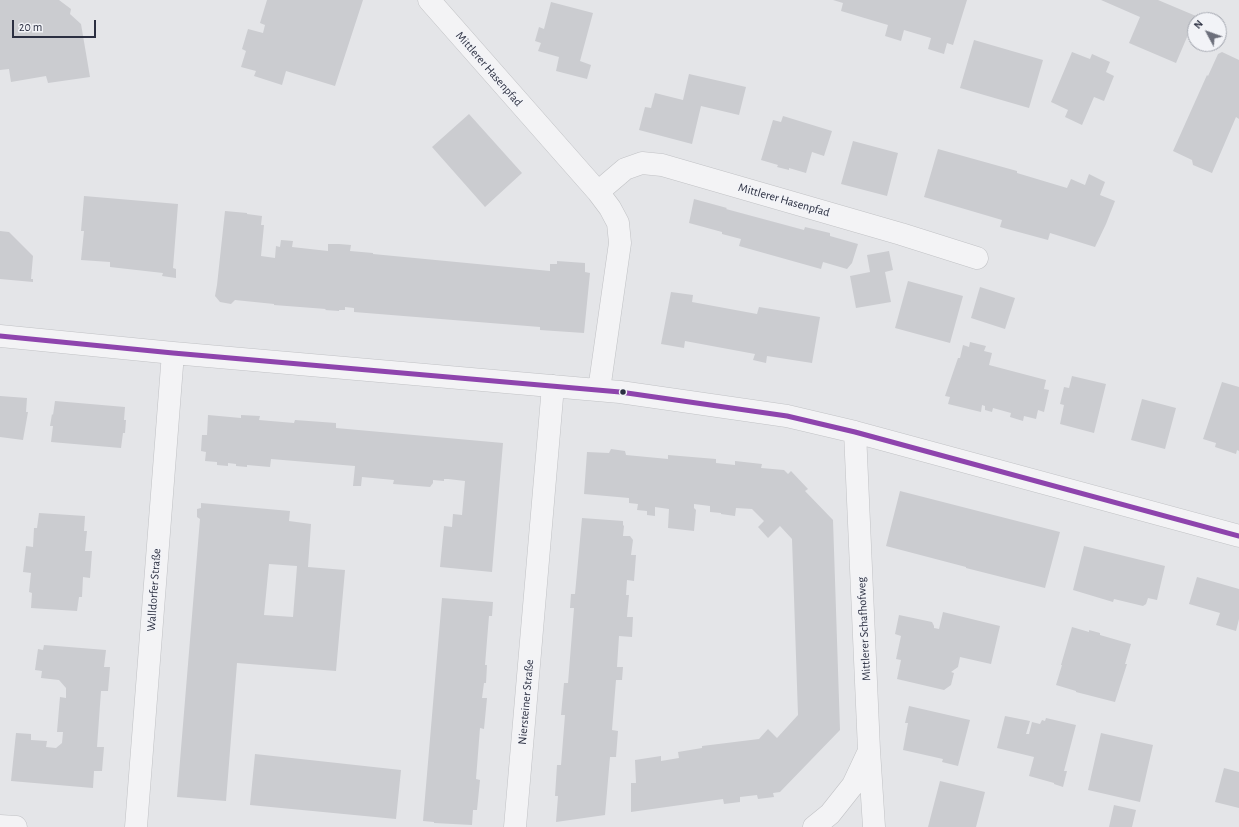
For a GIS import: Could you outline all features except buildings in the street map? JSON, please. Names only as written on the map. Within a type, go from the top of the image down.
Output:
[{"type":"street","name":"Mittlerer Hasenpfad","points":[[429,0],[598,192],[610,208],[618,223],[620,243],[599,390]]},
{"type":"street","name":"Mittlerer Hasenpfad","points":[[598,192],[625,168],[642,163],[662,164],[901,234],[977,258]]},
{"type":"street","points":[[0,336],[173,353],[620,392],[787,416],[855,432],[1239,536]]},
{"type":"street","name":"Walldorfer Straße","points":[[136,827],[173,353]]},
{"type":"street","name":"Niersteiner Straße","points":[[515,827],[553,386]]},
{"type":"street","name":"Mittlerer Schafhofweg","points":[[855,432],[869,750],[874,827]]},
{"type":"street","points":[[814,827],[830,814],[852,785],[869,750]]},
{"type":"street","points":[[0,826],[16,827]]},
{"type":"transit line","points":[[0,336],[173,353],[620,392],[787,416],[855,432],[1239,536]]}]
